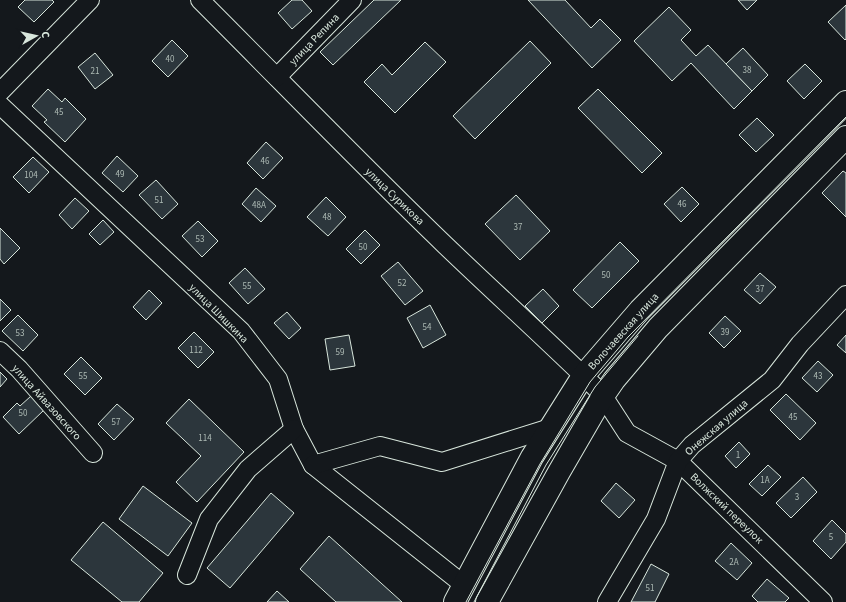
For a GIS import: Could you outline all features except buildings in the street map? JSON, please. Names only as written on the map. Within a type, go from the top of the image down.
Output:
[{"type":"main road","name":"Волочаевская улица","points":[[487,602],[559,472],[594,386],[640,310],[841,116]]},
{"type":"main road","name":"Волочаевская улица","points":[[459,594],[532,457],[550,428],[594,386],[614,380],[658,328],[846,137]]},
{"type":"street","points":[[0,92],[90,0]]},
{"type":"street","name":"улица Сурикова","points":[[200,0],[390,191],[594,386]]},
{"type":"street","name":"улица Репина","points":[[277,77],[352,0]]},
{"type":"street","name":"улица Шишкина","points":[[0,105],[240,331],[278,379],[294,429],[313,465],[459,594]]},
{"type":"street","name":"Онежская улица","points":[[607,602],[656,519],[678,461],[692,445],[772,380],[800,344],[846,295]]},
{"type":"street","name":"улица Айвазовского","points":[[0,351],[93,453]]},
{"type":"street","name":"Волжский переулок","points":[[594,386],[627,433],[678,461],[823,602]]},
{"type":"street","points":[[313,465],[380,446],[442,462],[550,428]]},
{"type":"street","points":[[187,575],[209,519],[248,469],[294,429]]},
{"type":"tram line","points":[[466,602],[540,464],[590,382],[628,337],[846,117]]},
{"type":"tram line","points":[[474,602],[546,465],[595,387],[638,336]]}]
